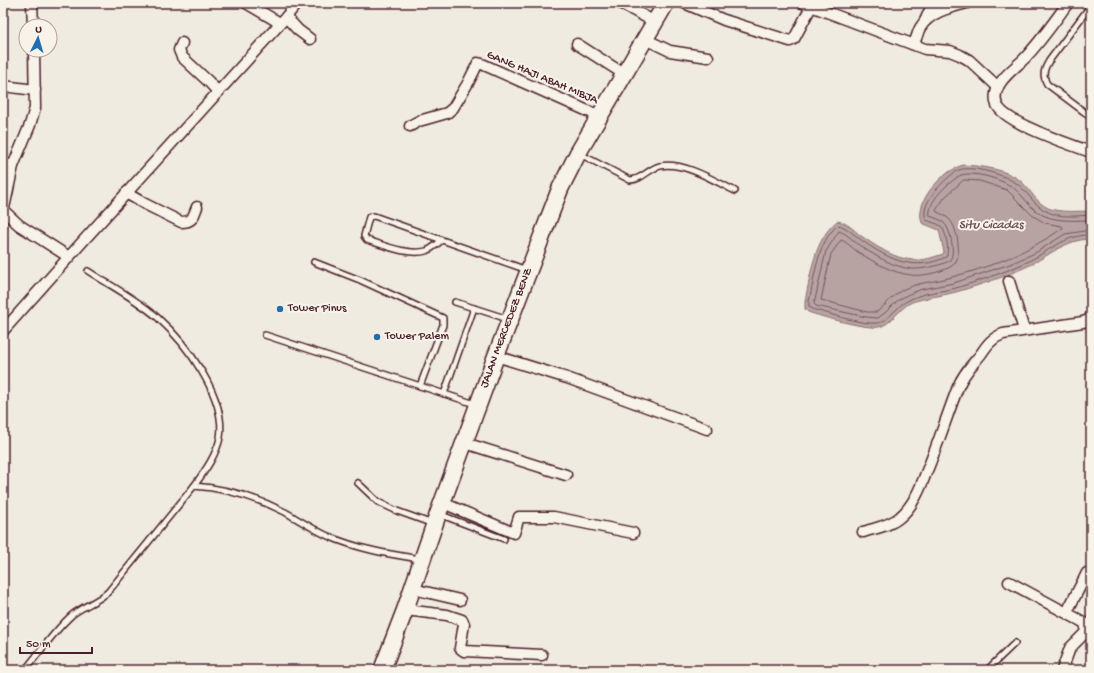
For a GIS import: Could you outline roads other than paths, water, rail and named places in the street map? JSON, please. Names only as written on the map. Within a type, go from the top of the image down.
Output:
[{"type":"main road","name":"JALAN MERCEDEZ BENZ","points":[[382,670],[496,356],[560,189],[599,116],[666,3]]},
{"type":"street","points":[[32,3],[33,18]]},
{"type":"street","points":[[246,3],[283,20],[310,39]]},
{"type":"street","points":[[3,331],[297,3]]},
{"type":"street","points":[[620,3],[655,22]]},
{"type":"street","points":[[684,3],[724,20],[790,41],[794,39],[807,5],[925,49],[950,51],[960,55],[969,60],[998,87]]},
{"type":"street","points":[[912,44],[915,42],[920,28],[933,3]]},
{"type":"street","points":[[924,22],[946,9],[967,3]]},
{"type":"street","points":[[1068,3],[1036,45],[1000,82],[996,92],[996,104],[1000,110],[1007,115],[1037,132],[1091,152]]},
{"type":"street","points":[[645,39],[670,51],[708,57]]},
{"type":"street","points":[[182,43],[179,50],[182,57],[218,92]]},
{"type":"street","points":[[577,44],[624,74]]},
{"type":"street","points":[[34,58],[35,108],[8,164],[4,212],[19,225],[68,257]]},
{"type":"street","name":"GANG HAJI ABAH MIBJA","points":[[410,126],[419,120],[447,114],[453,108],[465,89],[478,63],[599,116]]},
{"type":"street","points":[[3,86],[35,90]]},
{"type":"street","points":[[126,193],[182,222],[188,222],[193,218],[197,207]]},
{"type":"street","points":[[1009,281],[1024,330]]},
{"type":"street","points":[[863,532],[889,524],[899,518],[909,508],[920,488],[932,459],[958,387],[964,375],[990,342],[996,337],[1024,330],[1083,322],[1089,320],[1091,316]]},
{"type":"street","points":[[496,356],[567,378],[707,429]]},
{"type":"street","points":[[465,443],[566,475]]},
{"type":"street","points":[[439,514],[514,533],[519,517],[554,516],[633,532]]},
{"type":"street","points":[[1067,612],[1087,573]]},
{"type":"street","points":[[1009,582],[1085,623],[1086,628],[1084,635],[1070,648],[1062,670]]},
{"type":"street","points":[[413,588],[460,600]]},
{"type":"street","points":[[447,615],[450,597]]},
{"type":"street","points":[[405,610],[447,615],[464,621],[460,648],[461,650],[542,655]]},
{"type":"lane","points":[[1091,5],[1049,61],[1045,68],[1044,74],[1047,84],[1091,117]]},
{"type":"lane","points":[[578,153],[630,180],[637,180],[653,168],[671,166],[692,170],[735,191]]},
{"type":"lane","points":[[442,240],[427,250],[408,252],[367,240],[364,236],[369,217],[374,216],[528,270]]},
{"type":"lane","points":[[314,262],[360,280],[443,318],[443,325],[420,386]]},
{"type":"lane","points":[[25,670],[68,618],[101,598],[108,592],[194,486],[212,459],[220,437],[219,412],[215,398],[210,386],[182,344],[158,318],[138,303],[88,271]]},
{"type":"lane","points":[[455,302],[510,320]]},
{"type":"lane","points":[[444,394],[474,308]]},
{"type":"lane","points":[[265,335],[478,406]]},
{"type":"lane","points":[[358,483],[378,502],[397,511],[439,514],[504,539]]},
{"type":"lane","points":[[194,486],[224,490],[267,504],[328,536],[367,550],[423,560]]},
{"type":"lane","points":[[987,670],[1015,643]]},
{"type":"water","name":"Situ Cicadas","points":[[963,165],[986,167],[1009,174],[1022,182],[1044,206],[1053,210],[1091,211],[1091,239],[1066,245],[1036,262],[1010,274],[956,292],[912,302],[903,308],[891,320],[879,327],[864,326],[823,317],[808,312],[805,309],[809,279],[818,247],[829,229],[837,221],[846,224],[860,235],[892,255],[906,259],[921,260],[943,254],[944,252],[939,230],[922,223],[922,205],[926,196],[939,180],[955,168]]},
{"type":"place","name":"Tower Pinus","points":[[280,309]]},
{"type":"place","name":"Tower Palem","points":[[377,337]]}]
